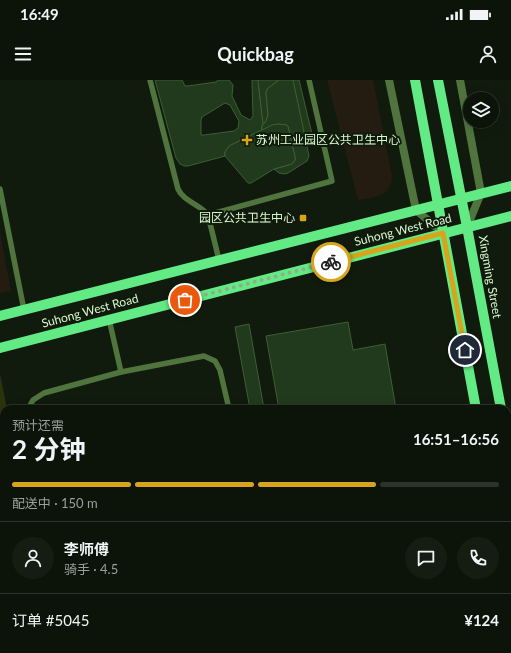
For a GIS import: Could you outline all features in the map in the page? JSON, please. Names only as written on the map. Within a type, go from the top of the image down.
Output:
[{"type":"main road","points":[[415,80],[475,405]]},
{"type":"main road","name":"Xingming Street","points":[[438,80],[468,227],[500,405]]},
{"type":"main road","name":"Suhong West Road","points":[[0,316],[511,186]]},
{"type":"main road","name":"Suhong West Road","points":[[0,348],[511,216]]},
{"type":"street","points":[[389,80],[416,210],[443,233]]},
{"type":"street","points":[[460,80],[481,193],[468,227]]},
{"type":"lane","points":[[150,80],[178,189],[181,195],[205,210],[208,215],[219,260]]},
{"type":"lane","points":[[208,215],[332,181],[308,80]]},
{"type":"lane","points":[[0,189],[24,310]]},
{"type":"lane","points":[[109,319],[121,372]]},
{"type":"lane","points":[[30,405],[33,400],[44,393],[121,372],[204,356],[215,360],[220,370],[229,405]]},
{"type":"shaded area","points":[[327,80],[373,80],[392,176],[389,188],[381,195],[358,200]]},
{"type":"shaded area","points":[[0,232],[11,291],[0,293]]},
{"type":"shaded area","points":[[0,374],[6,405],[0,405]]},
{"type":"building","points":[[155,80],[182,80],[185,86],[188,86],[216,82],[218,80],[229,80],[233,85],[232,96],[241,115],[250,120],[253,116],[252,80],[258,80],[263,124],[262,130],[229,146],[225,152],[225,156],[188,166],[180,164],[176,158]],"holes":[[[225,103],[230,105],[239,121],[238,128],[234,131],[201,135],[202,117]]]},
{"type":"building","points":[[258,80],[279,80],[267,89],[268,115],[263,124]]},
{"type":"building","points":[[279,80],[293,80],[294,82],[309,156],[307,161],[284,174],[279,173],[274,169],[292,164],[295,160],[288,126],[278,124],[262,130],[262,126],[268,115],[267,89]]},
{"type":"building","points":[[293,80],[299,80],[312,134],[312,142],[307,146]]},
{"type":"building","points":[[278,124],[288,126],[295,160],[292,164],[274,169],[251,183],[248,183],[225,156],[225,152],[229,146],[272,125]]},
{"type":"building","points":[[348,322],[353,350],[385,344],[395,405],[278,405],[266,336]]},
{"type":"building","points":[[249,324],[263,405],[249,405],[235,327]]},
{"type":"way so far","points":[[185,300],[331,262]]},
{"type":"place","name":"苏州工业园区公共卫生中心","points":[[247,140]]},
{"type":"place","name":"园区公共卫生中心","points":[[303,218]]},
{"type":"route","points":[[331,262],[443,233],[465,350]]}]
